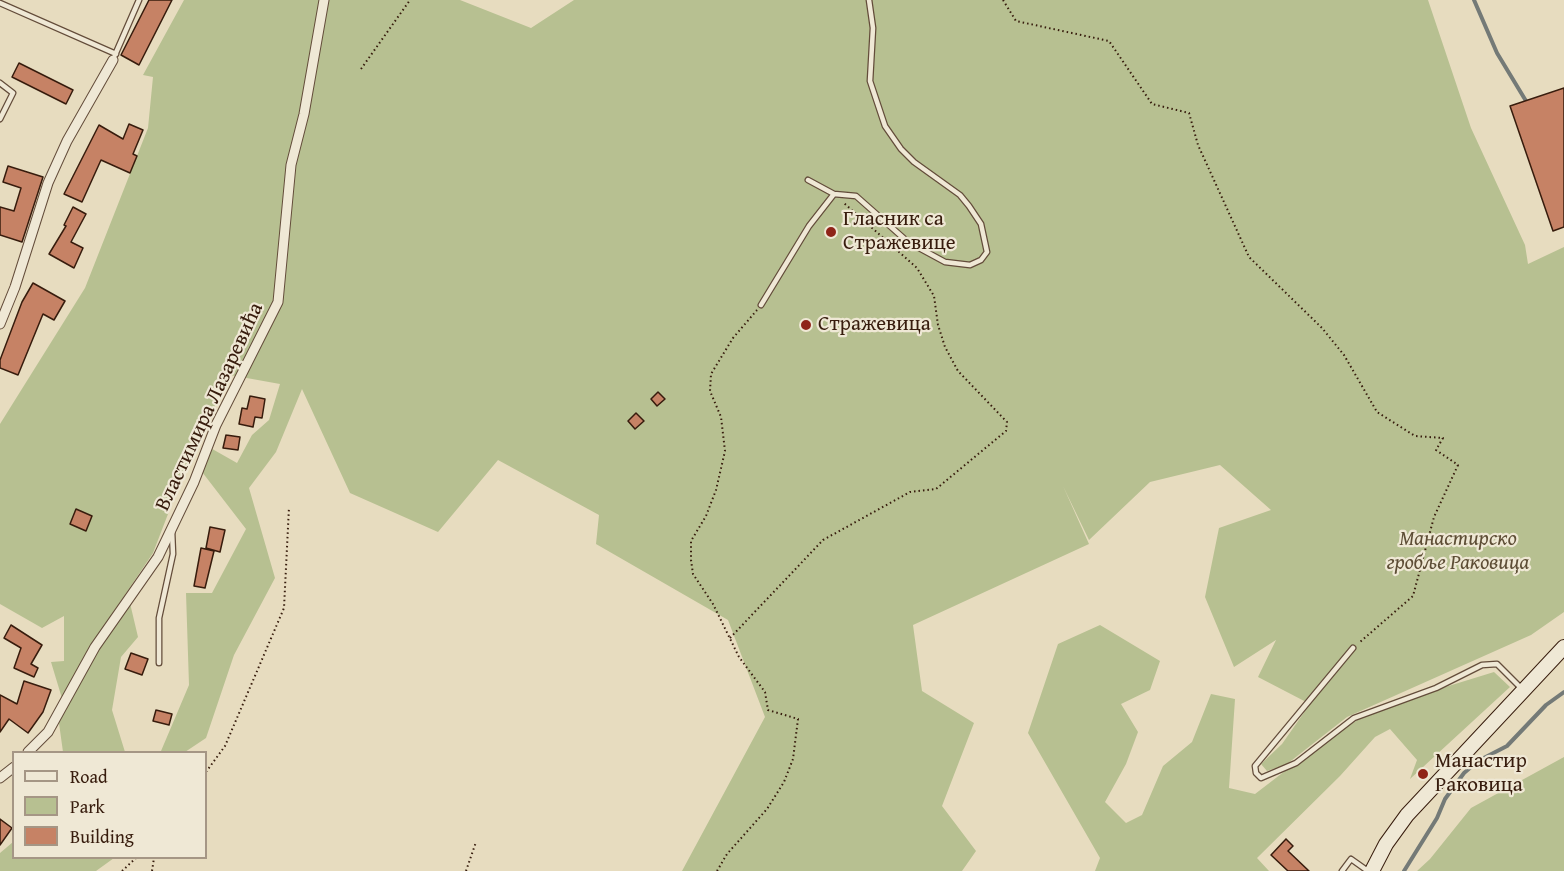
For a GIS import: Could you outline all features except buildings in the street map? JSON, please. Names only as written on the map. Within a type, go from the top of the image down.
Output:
[{"type":"main road","points":[[1370,871],[1407,815],[1564,647]]},
{"type":"street","name":"Властимира Лазаревића","points":[[30,751],[52,725],[88,659],[118,612],[149,573],[172,531],[216,425],[278,302],[291,165],[304,114],[324,0]]},
{"type":"street","points":[[0,324],[15,287],[48,183],[67,141],[114,57]]},
{"type":"street","points":[[0,778],[12,769]]},
{"type":"lane","points":[[0,3],[114,57],[139,0]]},
{"type":"lane","points":[[808,180],[834,194],[856,196],[908,242],[936,259],[950,264],[970,265],[981,260],[987,252],[985,234],[969,206],[960,195],[914,162],[901,149],[885,126],[870,81],[873,28],[869,0]]},
{"type":"lane","points":[[0,83],[9,89],[13,98],[0,119]]},
{"type":"lane","points":[[761,305],[809,226],[825,209],[834,194]]},
{"type":"lane","points":[[159,663],[159,618],[173,554],[172,531]]},
{"type":"lane","points":[[1353,648],[1255,766],[1256,773],[1261,778],[1296,763],[1354,718],[1436,688],[1482,665],[1497,664],[1523,690]]},
{"type":"lane","points":[[1342,871],[1352,859],[1370,871]]},
{"type":"path","points":[[361,69],[410,0]]},
{"type":"path","points":[[1003,0],[1016,21],[1109,41],[1152,104],[1189,113],[1198,145],[1249,257],[1322,327],[1344,355],[1377,412],[1415,435],[1443,438],[1436,450],[1458,465],[1434,517],[1413,596],[1353,648]]},
{"type":"path","points":[[730,638],[823,540],[910,492],[936,489],[1006,431],[1007,422],[958,371],[945,347],[938,325],[934,296],[917,267],[834,194]]},
{"type":"path","points":[[717,871],[727,854],[767,809],[784,782],[793,759],[798,719],[768,710],[765,692],[739,657],[693,574],[691,541],[713,499],[725,451],[721,417],[710,391],[711,374],[733,338],[761,305]]},
{"type":"path","points":[[207,771],[225,746],[284,609],[289,507]]},
{"type":"path","points":[[466,871],[476,842]]},
{"type":"path","points":[[122,871],[135,859]]},
{"type":"green space","name":"Манастирско гробље Раковица","points":[[184,0],[460,0],[531,28],[574,0],[1428,0],[1471,128],[1525,245],[1528,264],[1564,247],[1564,612],[1531,635],[1347,717],[1287,764],[1267,771],[1261,764],[1282,744],[1310,704],[1258,677],[1276,640],[1234,667],[1205,597],[1219,528],[1271,510],[1220,465],[1150,482],[1089,540],[1063,486],[1089,544],[913,625],[922,691],[974,723],[942,806],[976,851],[962,871],[682,871],[765,717],[728,620],[596,544],[599,515],[498,460],[438,532],[350,493],[302,389],[276,452],[249,488],[275,578],[234,655],[206,738],[186,751],[161,751],[189,685],[186,593],[212,593],[246,529],[199,468],[207,446],[237,463],[252,435],[269,420],[280,384],[230,375],[188,462],[153,553],[102,629],[95,647],[129,599],[138,637],[121,657],[112,710],[125,751],[63,751],[58,716],[64,705],[51,662],[64,661],[64,616],[42,628],[0,604],[0,424],[85,288],[148,128],[153,77],[143,75]]},
{"type":"green space","points":[[1100,625],[1160,661],[1150,690],[1121,704],[1138,732],[1126,764],[1105,802],[1126,823],[1142,815],[1163,766],[1192,742],[1211,694],[1235,699],[1229,788],[1255,794],[1315,748],[1374,709],[1494,672],[1510,687],[1410,779],[1417,760],[1390,729],[1375,737],[1340,776],[1257,858],[1269,871],[1095,871],[1100,858],[1028,733],[1058,644]]},
{"type":"green space","points":[[1564,757],[1564,871],[1417,871],[1430,859],[1471,808]]},
{"type":"green space","points":[[12,843],[12,859],[113,859],[96,871],[0,871],[0,853]]},
{"type":"waterway","points":[[1474,0],[1497,53],[1526,101]]},
{"type":"waterway","points":[[1404,871],[1437,818],[1445,799],[1464,773],[1478,761],[1507,746],[1546,705],[1564,692]]},
{"type":"place","name":"Гласник са Стражевице","points":[[831,232]]},
{"type":"place","name":"Стражевица","points":[[806,325]]},
{"type":"place","name":"Манастир Раковица","points":[[1423,774]]}]
